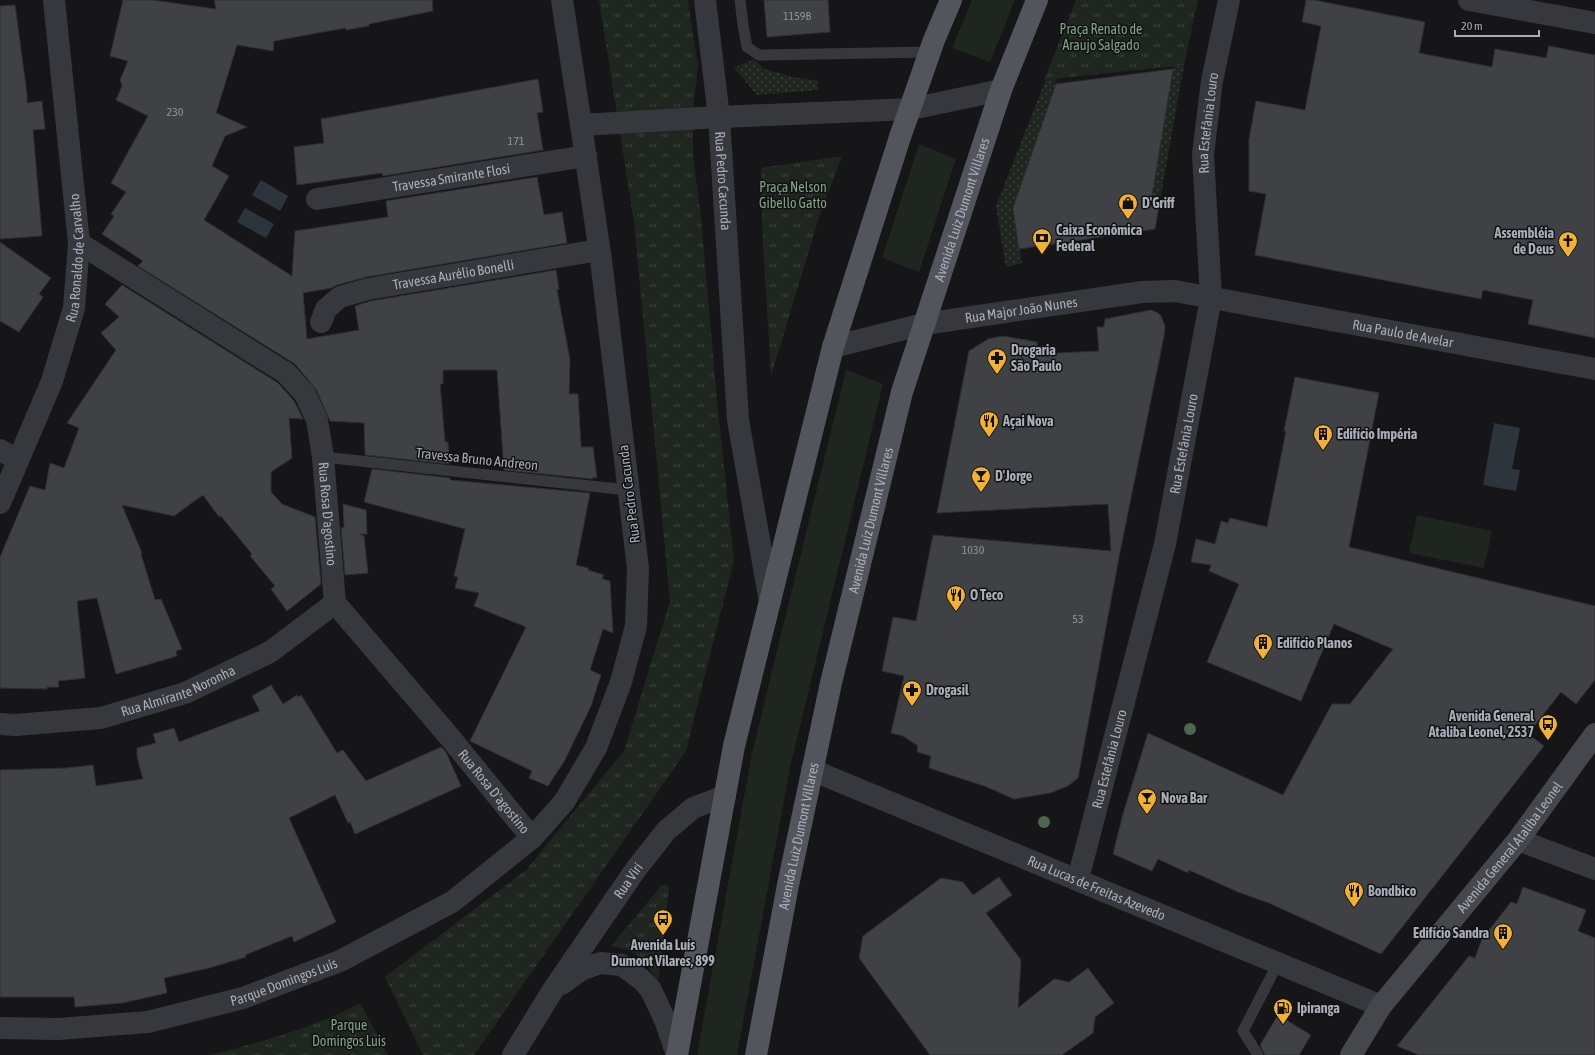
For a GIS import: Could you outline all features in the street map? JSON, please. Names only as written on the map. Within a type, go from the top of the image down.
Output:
[{"type":"main road","points":[[677,1055],[734,746],[833,347],[930,52],[951,0]]},
{"type":"main road","name":"Avenida Luiz Dumont Villares","points":[[756,1055],[788,885],[830,683],[900,399],[1001,90],[1037,0]]},
{"type":"main road","name":"Avenida General Ataliba Leonel","points":[[1351,1055],[1381,1006],[1518,840],[1595,734]]},
{"type":"street","name":"Rua Ronaldo de Carvalho","points":[[0,503],[9,455],[52,381],[74,308],[79,243],[54,0]]},
{"type":"street","name":"Rua Pedro Cacunda","points":[[532,838],[564,802],[596,748],[621,682],[636,626],[638,568],[600,250],[562,0]]},
{"type":"street","name":"Rua Pedro Cacunda","points":[[705,0],[719,117],[738,420],[770,602]]},
{"type":"street","name":"Rua Estefânia Louro","points":[[1078,879],[1165,544],[1211,298],[1203,154],[1212,81],[1229,0]]},
{"type":"street","points":[[1469,0],[1595,23]]},
{"type":"street","points":[[719,117],[911,109],[1001,90]]},
{"type":"street","name":"Rua Pedro Cacunda","points":[[581,125],[719,117]]},
{"type":"street","name":"Travessa Smirante Flosi","points":[[317,199],[586,156]]},
{"type":"street","name":"Rua Rosa D'agostino","points":[[79,243],[286,373],[305,394],[317,420],[323,457],[335,603],[447,734],[532,838]]},
{"type":"street","name":"Travessa Aurélio Bonelli","points":[[321,322],[326,309],[340,297],[368,289],[600,250]]},
{"type":"street","name":"Rua Major João Nunes","points":[[833,347],[924,324],[1142,292],[1175,292],[1211,298]]},
{"type":"street","name":"Rua Paulo de Avelar","points":[[1211,298],[1595,369]]},
{"type":"street","name":"Rua Almirante Noronha","points":[[0,724],[15,725],[101,718],[185,693],[270,652],[335,603]]},
{"type":"street","name":"Rua Lucas de Freitas Azevedo","points":[[812,770],[1078,879],[1381,1006]]},
{"type":"street","name":"Rua Viri","points":[[513,1055],[553,990],[636,869],[666,831],[693,808],[725,796]]},
{"type":"street","name":"Parque Domingos Luís","points":[[0,1028],[58,1028],[148,1022],[243,998],[340,961],[452,902],[532,838]]},
{"type":"street","points":[[1518,840],[1595,869]]},
{"type":"street","name":"Rua Viri","points":[[553,990],[581,970],[600,963],[622,965],[642,980],[651,990],[665,1020],[677,1055]]},
{"type":"lane","points":[[740,0],[747,47],[759,56],[930,52]]},
{"type":"lane","name":"Travessa Bruno Andreon","points":[[323,457],[628,490]]},
{"type":"lane","points":[[1258,1055],[1244,1031],[1278,963]]},
{"type":"green space","points":[[599,0],[688,0],[698,66],[693,108],[693,156],[701,217],[717,401],[734,560],[686,751],[474,1055],[423,1055],[385,977],[526,870],[624,751],[670,601],[634,222]]},
{"type":"green space","points":[[972,0],[1015,0],[990,62],[952,48]]},
{"type":"green space","name":"Praça Renato de Araujo Salgado","points":[[1076,0],[1198,0],[1184,65],[1044,80]]},
{"type":"green space","points":[[754,59],[764,69],[793,77],[818,81],[818,90],[757,95],[734,68]]},
{"type":"green space","points":[[1184,65],[1159,206],[1143,208],[1144,90],[1171,87],[1173,66]]},
{"type":"green space","points":[[1046,79],[1057,79],[1013,208],[1022,263],[1006,267],[996,206]]},
{"type":"green space","points":[[919,144],[956,159],[919,272],[882,258]]},
{"type":"green space","name":"Praça Nelson Gibello Gatto","points":[[842,156],[820,214],[771,376],[763,244],[761,168]]},
{"type":"green space","points":[[846,370],[883,384],[790,768],[737,1055],[697,1055],[752,753]]},
{"type":"green space","points":[[1417,515],[1492,531],[1484,568],[1409,553]]},
{"type":"green space","points":[[666,884],[669,887],[658,983],[643,958],[627,950],[611,946],[661,886]]},
{"type":"green space","name":"Parque Domingos Luis","points":[[360,1003],[388,1055],[210,1055],[267,1040],[306,1027],[343,1012]]},
{"type":"shaded area","points":[[261,180],[288,196],[280,211],[252,195]]},
{"type":"shaded area","points":[[245,208],[274,224],[266,238],[237,222]]},
{"type":"shaded area","points":[[1494,423],[1520,428],[1512,469],[1520,470],[1516,491],[1483,485]]},
{"type":"building","points":[[123,0],[152,0],[216,9],[214,0],[432,0],[433,11],[369,24],[369,26],[346,30],[345,28],[274,41],[273,51],[237,45],[216,113],[247,127],[225,136],[212,166],[229,176],[204,220],[292,276],[295,231],[388,217],[386,201],[537,177],[544,215],[562,212],[567,243],[366,277],[331,288],[303,293],[307,339],[359,330],[355,306],[371,301],[556,270],[559,289],[557,290],[570,360],[569,394],[578,394],[581,447],[593,447],[597,478],[593,477],[593,479],[504,470],[497,370],[443,370],[443,384],[440,384],[445,442],[448,442],[449,464],[365,455],[364,423],[330,421],[316,389],[295,364],[138,266],[143,261],[102,234],[114,216],[111,214],[126,192],[111,183],[148,116],[116,100],[122,86],[120,80],[128,61],[110,56]]},
{"type":"building","points":[[764,0],[828,0],[830,32],[767,37]]},
{"type":"building","points":[[1306,0],[1314,0],[1425,22],[1419,53],[1492,67],[1495,49],[1546,58],[1549,46],[1595,55],[1595,338],[1528,324],[1533,300],[1483,290],[1481,299],[1255,255],[1266,194],[1249,191],[1249,139],[1256,101],[1305,110],[1321,26],[1302,22]]},
{"type":"building","points":[[15,5],[27,103],[42,101],[45,129],[33,130],[42,236],[0,239],[0,6]]},
{"type":"building","points":[[1173,69],[1150,207],[1159,206],[1155,229],[1019,249],[1013,208],[1056,84]]},
{"type":"building","points":[[538,79],[543,112],[537,113],[543,150],[383,176],[382,173],[297,185],[294,147],[324,143],[321,119]]},
{"type":"building","points":[[0,242],[51,278],[39,294],[43,297],[19,332],[0,321]]},
{"type":"building","points":[[122,285],[278,383],[294,401],[303,419],[289,418],[292,458],[271,472],[271,492],[282,504],[315,517],[321,584],[287,611],[271,589],[275,586],[250,556],[252,554],[221,516],[219,517],[203,495],[174,516],[122,505],[142,553],[141,554],[155,600],[161,599],[182,649],[176,651],[177,656],[116,674],[97,598],[77,601],[85,678],[58,681],[59,687],[47,687],[47,689],[0,688],[0,557],[30,486],[45,490],[50,463],[64,468],[79,428],[67,423],[116,350],[101,333],[119,317],[105,304]]},
{"type":"building","points":[[1151,310],[1161,316],[1165,326],[1164,336],[1120,552],[1078,778],[1068,786],[1050,793],[1014,799],[987,787],[929,768],[931,756],[917,752],[918,746],[903,736],[891,733],[904,676],[882,671],[893,617],[916,621],[933,535],[1111,551],[1108,504],[937,513],[969,351],[988,339],[1003,336],[1037,342],[1038,354],[1099,351],[1097,327],[1104,327],[1105,319]]},
{"type":"building","points":[[1295,377],[1379,393],[1349,547],[1595,606],[1595,680],[1576,704],[1561,692],[1528,734],[1544,746],[1381,954],[1269,903],[1238,892],[1189,870],[1188,873],[1158,859],[1152,871],[1113,854],[1123,814],[1148,733],[1283,795],[1332,704],[1350,704],[1393,649],[1334,624],[1301,701],[1207,662],[1239,584],[1209,571],[1211,565],[1191,562],[1196,539],[1215,544],[1221,521],[1228,523],[1230,518],[1267,527]]},
{"type":"building","points":[[372,469],[450,478],[450,480],[590,493],[576,565],[588,568],[588,570],[604,575],[602,579],[610,581],[613,633],[603,629],[590,670],[601,675],[591,706],[565,760],[548,786],[529,778],[532,771],[470,741],[526,627],[474,606],[479,593],[455,588],[458,577],[454,576],[465,529],[364,502]]},
{"type":"building","points":[[343,504],[366,510],[367,534],[360,534],[364,536],[368,573],[345,575],[341,527],[344,528]]},
{"type":"building","points":[[271,685],[283,704],[297,695],[298,697],[301,695],[337,753],[343,750],[366,781],[441,747],[446,752],[461,786],[355,834],[350,822],[348,823],[335,795],[289,818],[336,922],[294,942],[292,936],[245,955],[246,957],[209,968],[164,978],[167,993],[122,1003],[75,1007],[74,997],[0,997],[0,770],[67,768],[93,765],[96,786],[143,779],[137,757],[137,748],[156,743],[153,734],[174,728],[179,742],[260,711],[252,696]]},
{"type":"building","points":[[999,877],[1012,895],[986,913],[1021,960],[1018,1008],[1054,979],[1069,982],[1088,968],[1114,1003],[1095,1017],[1093,1033],[1062,1055],[930,1055],[859,958],[863,936],[941,878],[963,882],[973,895]]},
{"type":"building","points":[[1523,887],[1586,910],[1578,931],[1595,938],[1595,1055],[1419,1055],[1397,1046],[1469,956],[1475,958],[1482,939],[1511,902],[1517,904]]},
{"type":"building","name":"Ipiranga","points":[[1278,1015],[1311,1035],[1299,1055],[1265,1055],[1260,1045]]},
{"type":"place","name":"D'Griff","points":[[1128,220]]},
{"type":"place","name":"Caixa Econômica Federal","points":[[1042,255]]},
{"type":"place","name":"Assembléia de Deus","points":[[1568,258]]},
{"type":"place","name":"Drogaria São Paulo","points":[[997,375]]},
{"type":"place","name":"Açai Nova","points":[[989,438]]},
{"type":"place","name":"Edifício Impéria","points":[[1323,451]]},
{"type":"place","name":"D'Jorge","points":[[981,493]]},
{"type":"place","name":"O Teco","points":[[956,612]]},
{"type":"place","name":"Edifício Planos","points":[[1263,660]]},
{"type":"place","name":"Drogasil","points":[[912,707]]},
{"type":"place","name":"Avenida General Ataliba Leonel, 2537","points":[[1548,741]]},
{"type":"place","name":"Nova Bar","points":[[1147,815]]},
{"type":"place","name":"Bondbico","points":[[1354,908]]},
{"type":"place","name":"Avenida Luís Dumont Vilares, 899","points":[[663,936]]},
{"type":"place","name":"Edifício Sandra","points":[[1503,950]]},
{"type":"place","name":"Ipiranga","points":[[1283,1025]]}]
